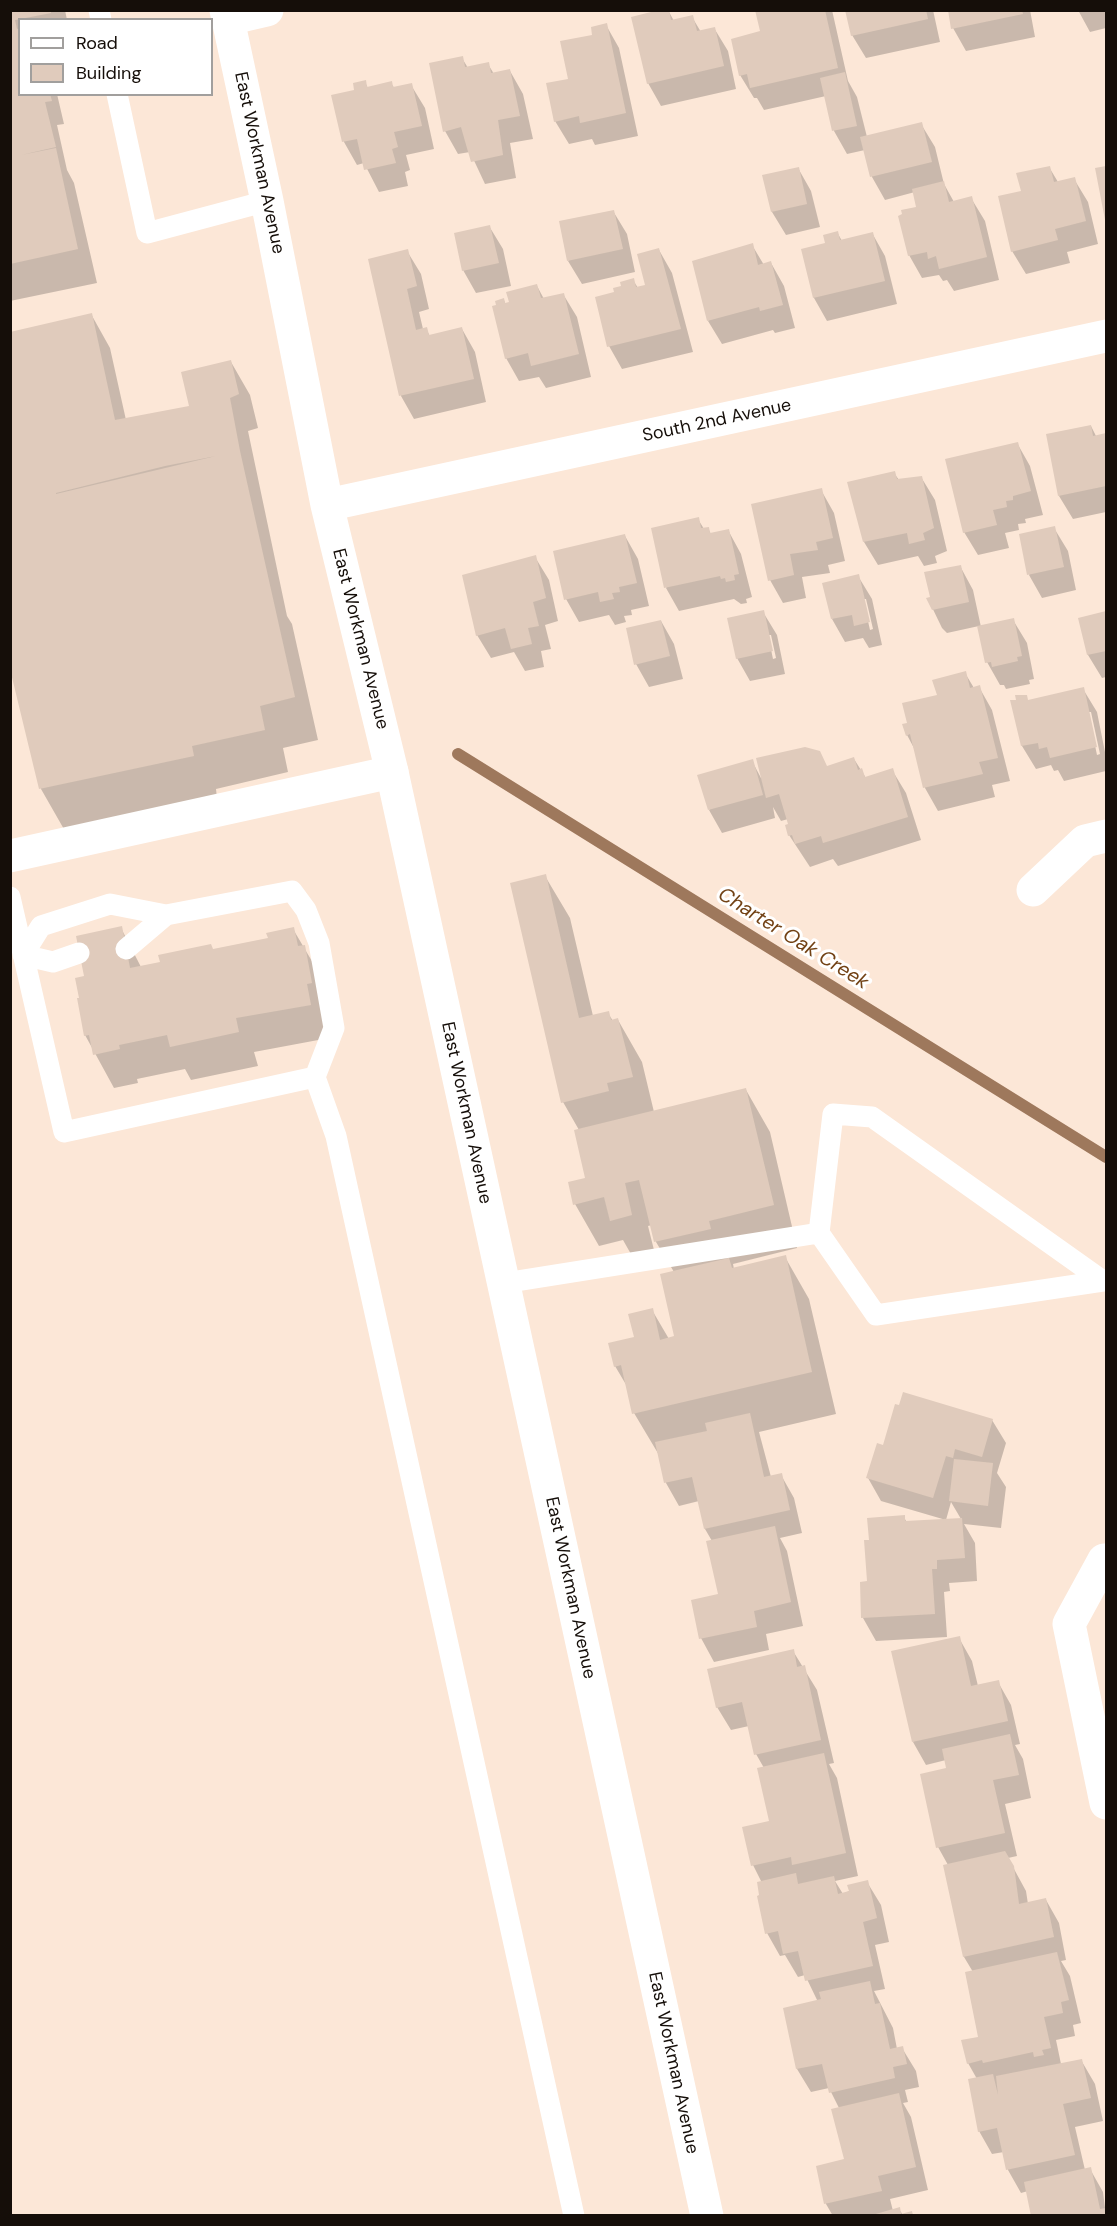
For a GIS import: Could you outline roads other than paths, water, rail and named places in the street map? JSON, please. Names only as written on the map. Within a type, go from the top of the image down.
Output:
[{"type":"street","points":[[227,15],[267,10]]},
{"type":"street","name":"East Workman Avenue","points":[[227,15],[267,201],[327,505],[392,772],[707,2216]]},
{"type":"street","name":"South 2nd Avenue","points":[[327,505],[1107,336]]},
{"type":"street","points":[[10,856],[392,772]]},
{"type":"street","points":[[1033,890],[1085,841],[1107,836]]},
{"type":"street","points":[[1104,1560],[1069,1624],[1107,1803]]},
{"type":"lane","points":[[117,96],[147,233],[267,201]]},
{"type":"lane","points":[[23,955],[41,926],[110,904],[166,915],[292,891],[306,910],[320,943],[334,1028],[315,1077],[336,1136],[574,2216]]},
{"type":"lane","points":[[10,897],[64,1132],[315,1077]]},
{"type":"lane","points":[[126,948],[166,915]]},
{"type":"lane","points":[[23,955],[53,962],[79,952]]},
{"type":"lane","points":[[833,1114],[872,1117],[1103,1281],[876,1315],[819,1233],[833,1114]]},
{"type":"lane","points":[[504,1283],[819,1233]]},
{"type":"waterway","name":"Charter Oak Creek","points":[[458,754],[1106,1157]]}]
